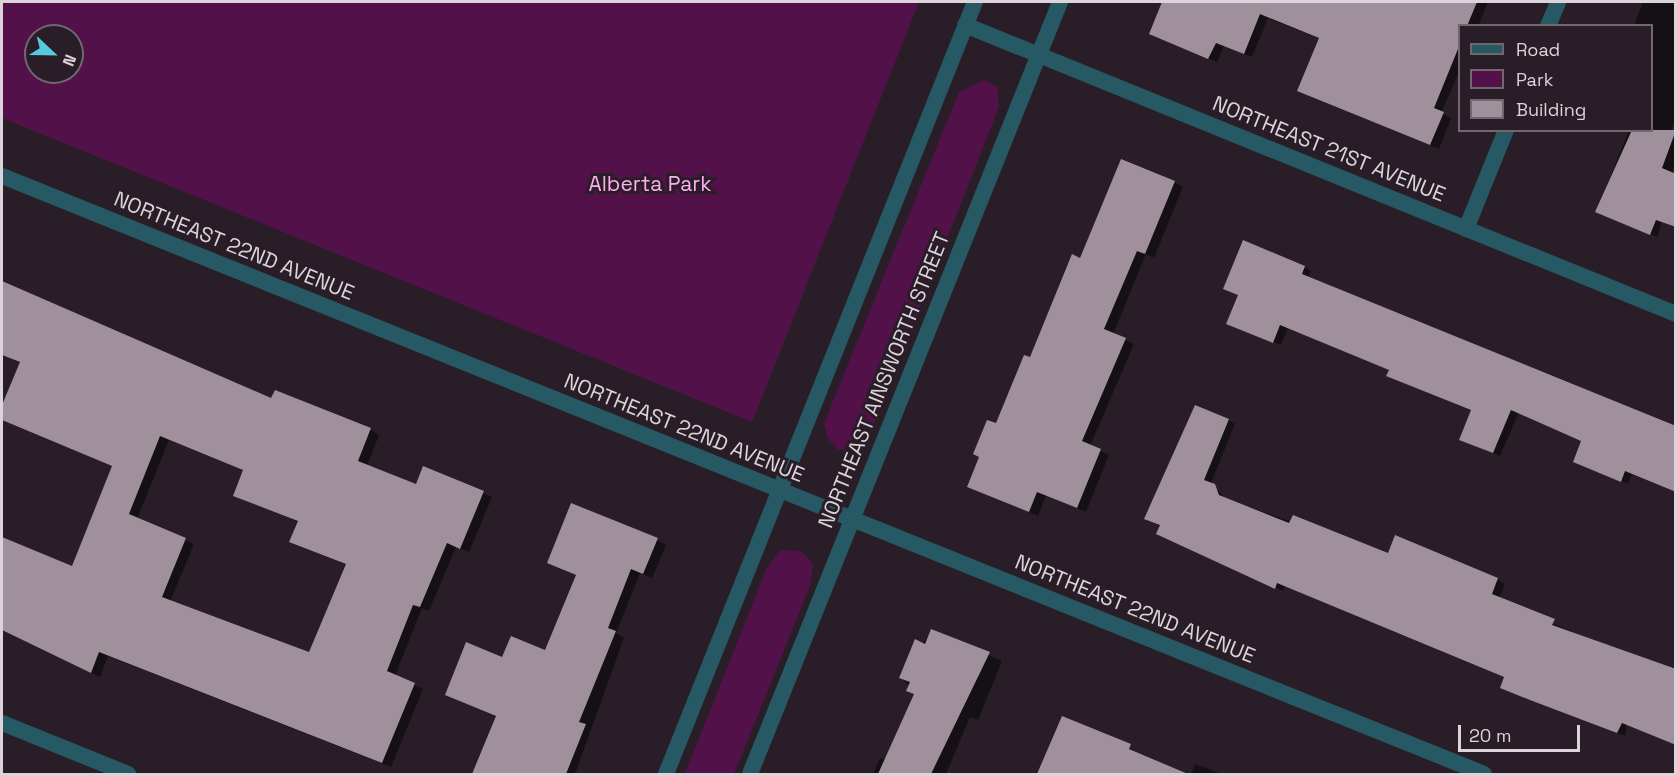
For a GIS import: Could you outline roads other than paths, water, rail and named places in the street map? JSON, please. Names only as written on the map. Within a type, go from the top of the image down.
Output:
[{"type":"street","points":[[666,774],[975,2]]},
{"type":"street","name":"NORTHEAST AINSWORTH STREET","points":[[750,774],[1060,2]]},
{"type":"street","points":[[1549,24],[1558,2]]},
{"type":"street","name":"NORTHEAST 21ST AVENUE","points":[[965,25],[1676,314]]},
{"type":"street","points":[[1466,229],[1505,132]]},
{"type":"street","name":"NORTHEAST 22ND AVENUE","points":[[2,176],[780,492],[853,519],[1484,774]]},
{"type":"street","points":[[2,723],[128,774]]},
{"type":"park label","name":"Alberta Park","points":[[650,184]]}]
